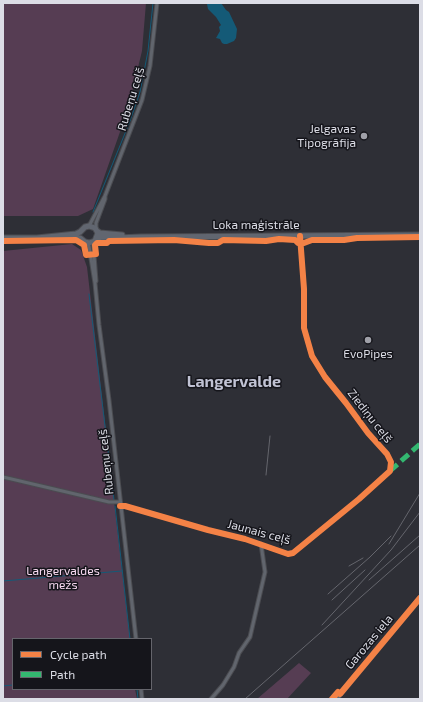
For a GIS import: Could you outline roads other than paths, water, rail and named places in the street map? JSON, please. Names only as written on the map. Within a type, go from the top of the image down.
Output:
[{"type":"main road","name":"Loka maģistrāle","points":[[89,226],[93,227],[100,233],[141,237]]},
{"type":"main road","points":[[37,238],[76,234],[85,227],[89,226]]},
{"type":"main road","points":[[95,240],[97,230]]},
{"type":"main road","points":[[81,231],[82,239]]},
{"type":"main road","name":"Loka maģistrāle","points":[[87,243],[102,238],[420,234]]},
{"type":"main road","points":[[3,238],[76,237],[87,243]]},
{"type":"main road","name":"Garozas iela","points":[[336,699],[420,598]]},
{"type":"street","name":"Rubeņu ceļš","points":[[89,226],[105,196],[133,125],[146,87],[152,56],[157,3]]},
{"type":"street","name":"Rubeņu ceļš","points":[[97,230],[96,223],[105,196]]},
{"type":"street","name":"Ziediņu ceļš","points":[[300,236],[304,289],[304,328],[312,356],[325,376],[368,433],[386,454],[391,462],[390,471]]},
{"type":"street","name":"Rubeņu ceļš","points":[[95,240],[95,283]]},
{"type":"street","name":"Rubeņu ceļš","points":[[87,243],[89,246],[95,283],[136,638]]},
{"type":"street","name":"Jaunais ceļš","points":[[3,477],[120,504],[208,530],[245,539],[288,554],[293,553],[359,499],[390,471]]},
{"type":"street","points":[[210,699],[223,685],[234,667],[239,653],[250,637],[264,572],[261,544]]},
{"type":"water","points":[[208,3],[221,3],[229,12],[237,29],[236,38],[234,41],[224,44],[220,39],[216,38],[220,31],[219,27],[221,25],[208,9]]},
{"type":"waterway","points":[[93,212],[130,121],[140,92],[148,51],[153,3]]},
{"type":"waterway","points":[[89,294],[114,500]]},
{"type":"waterway","points":[[115,506],[130,638]]},
{"type":"waterway","points":[[3,581],[122,571]]},
{"type":"waterway","points":[[3,686],[12,685]]},
{"type":"waterway","points":[[137,690],[138,699]]},
{"type":"railway","points":[[266,475],[270,436]]},
{"type":"railway","points":[[389,544],[420,493]]},
{"type":"railway","points":[[322,625],[391,550],[420,512]]},
{"type":"railway","points":[[369,580],[420,535]]},
{"type":"railway","points":[[328,594],[370,557],[391,536]]},
{"type":"railway","points":[[245,699],[420,545]]},
{"type":"railway","points":[[349,566],[363,558]]},
{"type":"railway","points":[[332,600],[365,570]]},
{"type":"place","name":"Jelgavas Tipogrāfija","points":[[364,136]]},
{"type":"place","name":"EvoPipes","points":[[368,340]]},
{"type":"district","name":"Langervalde","points":[[234,382]]},
{"type":"park label","name":"Langervaldes mežs","points":[[63,578]]}]
